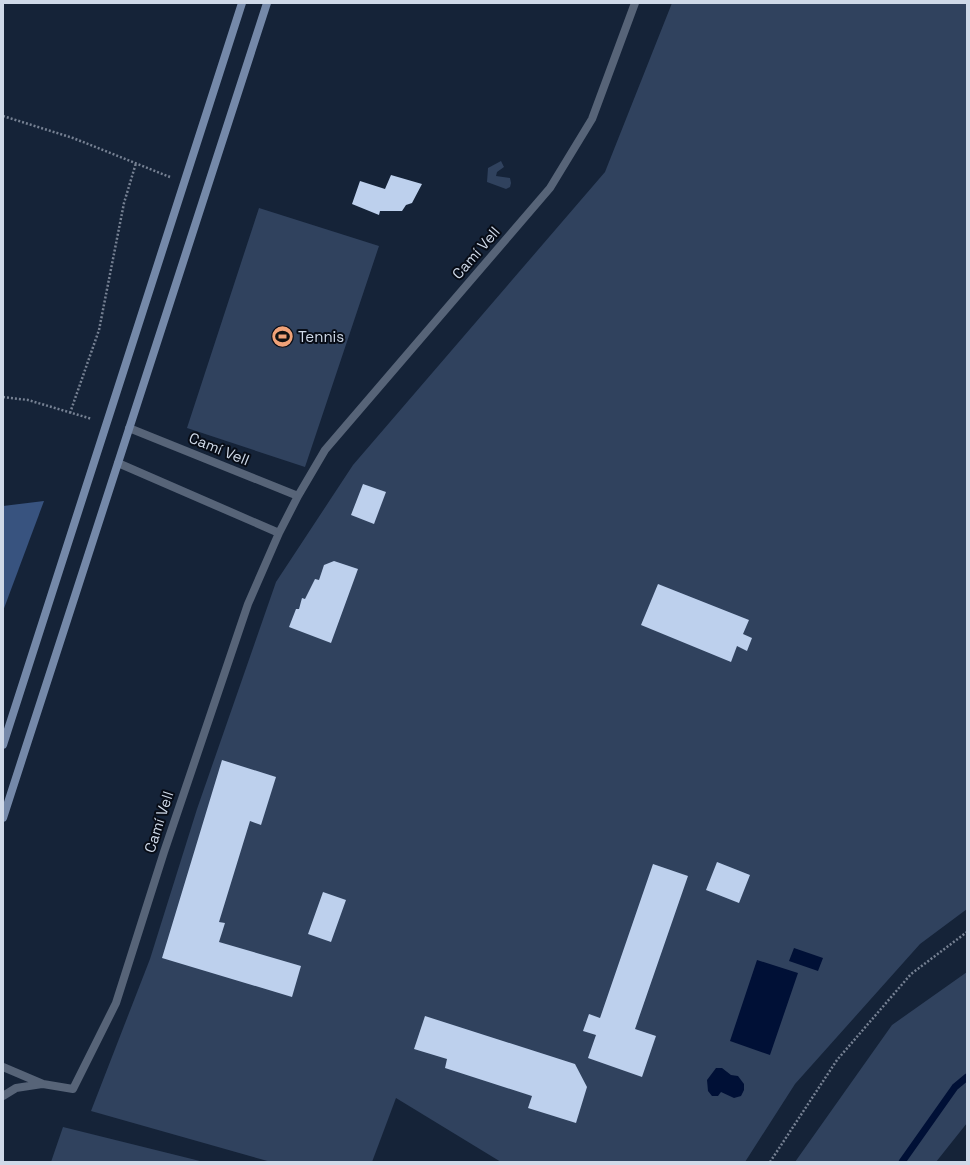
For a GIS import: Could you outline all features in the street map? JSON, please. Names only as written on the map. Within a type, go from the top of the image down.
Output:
[{"type":"street","points":[[3,744],[242,3]]},
{"type":"street","points":[[3,818],[267,3]]},
{"type":"street","name":"Camí Vell","points":[[3,1067],[43,1084],[73,1089],[116,1002],[206,722],[248,604],[279,533],[298,496],[325,450],[550,188],[592,119],[635,3]]},
{"type":"street","name":"Camí Vell","points":[[129,428],[298,496]]},
{"type":"street","points":[[118,463],[279,533]]},
{"type":"street","name":"Camí Vell","points":[[3,1096],[16,1088],[43,1084]]},
{"type":"path","points":[[3,116],[73,138],[184,183]]},
{"type":"path","points":[[70,413],[98,330],[124,203],[136,163]]},
{"type":"path","points":[[3,397],[28,400],[106,423]]},
{"type":"path","points":[[770,1162],[836,1060],[911,974],[967,932]]},
{"type":"shaded area","points":[[672,3],[967,3],[967,909],[920,944],[795,1084],[745,1162],[501,1162],[396,1098],[372,1162],[271,1162],[91,1111],[150,959],[197,809],[276,582],[353,465],[605,172]]},
{"type":"shaded area","points":[[501,161],[504,167],[497,172],[496,176],[510,178],[510,187],[506,189],[487,182],[488,168]]},
{"type":"shaded area","name":"Tennis","points":[[259,208],[379,246],[305,467],[187,428]]},
{"type":"shaded area","points":[[44,501],[3,611],[3,506]]},
{"type":"shaded area","points":[[794,948],[823,958],[818,971],[789,961]]},
{"type":"shaded area","points":[[757,960],[798,973],[770,1055],[730,1041]]},
{"type":"shaded area","points":[[967,972],[967,1123],[936,1162],[795,1162],[892,1025]]},
{"type":"shaded area","points":[[716,1068],[722,1068],[731,1075],[738,1076],[744,1084],[744,1090],[741,1096],[734,1098],[721,1092],[718,1096],[712,1096],[708,1091],[707,1080]]},
{"type":"shaded area","points":[[63,1127],[204,1162],[51,1162]]},
{"type":"building","points":[[391,175],[422,184],[412,203],[406,205],[402,211],[380,211],[379,215],[352,204],[360,181],[385,189]]},
{"type":"building","points":[[363,484],[386,492],[374,524],[351,515]]},
{"type":"building","points":[[334,561],[358,569],[331,643],[289,627],[296,609],[299,609],[302,598],[305,599],[315,579],[319,580],[324,565]]},
{"type":"building","points":[[658,584],[749,620],[743,634],[752,638],[747,651],[737,646],[731,662],[641,625]]},
{"type":"building","points":[[222,760],[276,777],[261,825],[250,821],[219,922],[225,923],[219,942],[301,966],[292,997],[162,958]]},
{"type":"building","points":[[717,862],[750,875],[739,903],[706,890]]},
{"type":"building","points":[[653,864],[688,876],[635,1029],[656,1036],[642,1077],[588,1058],[596,1035],[583,1031],[589,1014],[600,1018]]},
{"type":"building","points":[[323,892],[346,900],[331,942],[308,934]]},
{"type":"building","points":[[425,1016],[575,1064],[587,1087],[576,1123],[528,1108],[532,1096],[445,1068],[447,1059],[414,1049]]},
{"type":"waterway","points":[[902,1162],[955,1087],[967,1077]]},
{"type":"place","name":"Tennis","points":[[283,337]]}]
